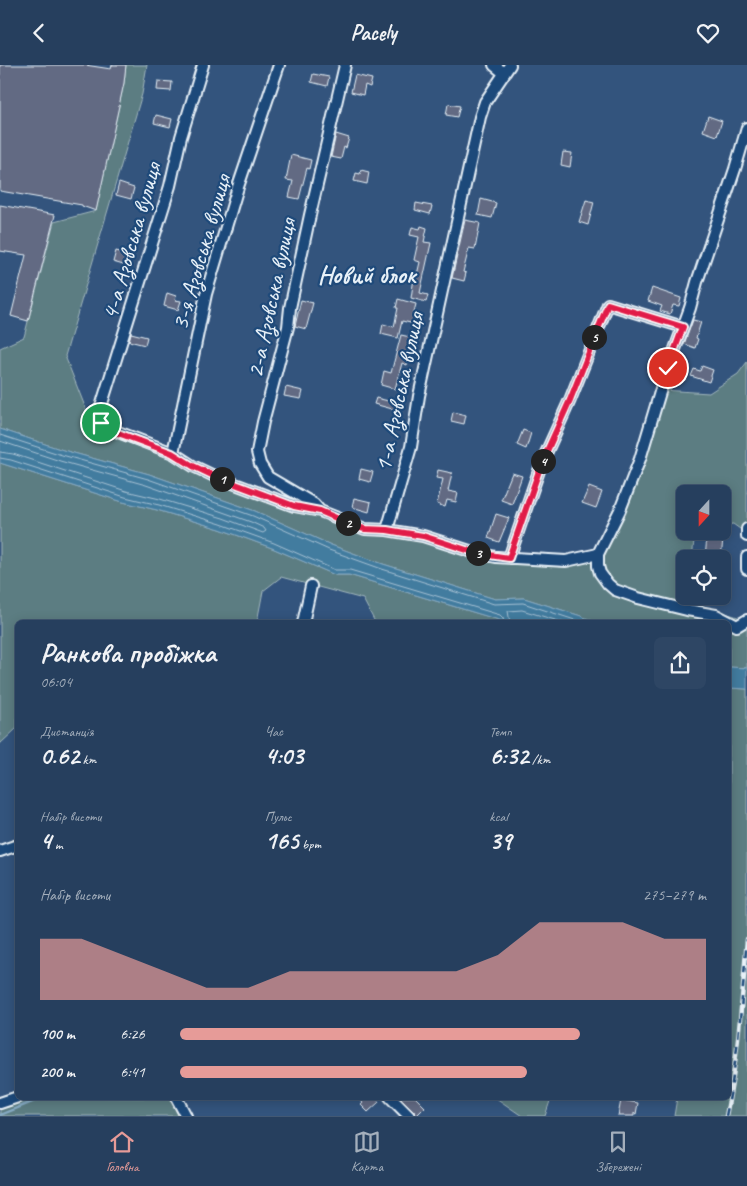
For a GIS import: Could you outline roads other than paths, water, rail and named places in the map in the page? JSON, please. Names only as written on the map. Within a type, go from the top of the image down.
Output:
[{"type":"street","name":"4-а Азовська вулиця","points":[[172,453],[104,427],[100,418],[100,411],[170,186],[203,65]]},
{"type":"street","name":"3-я Азовська вулиця","points":[[172,453],[206,294],[238,187],[279,65]]},
{"type":"street","name":"2-а Азовська вулиця","points":[[320,511],[314,504],[268,477],[260,464],[258,453],[263,422],[288,327],[290,308],[310,215],[345,65]]},
{"type":"street","points":[[494,65],[507,69]]},
{"type":"street","name":"1-а Азовська вулиця","points":[[387,530],[411,447],[430,342],[480,117],[485,102],[507,69]]},
{"type":"street","points":[[726,620],[716,615],[638,598],[615,590],[600,573],[598,554],[622,504],[640,459],[663,382],[683,327],[747,128]]},
{"type":"street","points":[[509,558],[542,462],[570,400],[608,304],[683,327]]},
{"type":"street","points":[[172,453],[214,476],[294,506],[320,511],[365,529],[387,530],[423,536],[476,553],[509,558],[573,560],[598,554]]},
{"type":"street","points":[[747,529],[747,536]]},
{"type":"street","points":[[747,557],[747,569]]},
{"type":"street","points":[[305,620],[311,586]]},
{"type":"street","points":[[731,623],[737,626],[747,620]]},
{"type":"street","points":[[0,851],[15,846]]},
{"type":"street","points":[[0,1103],[15,1098]]},
{"type":"street","points":[[178,1100],[186,1116]]},
{"type":"street","points":[[393,1100],[409,1116]]},
{"type":"water","points":[[0,429],[63,450],[149,474],[255,511],[331,545],[383,564],[495,599],[524,598],[590,620],[499,620],[349,575],[335,575],[272,548],[220,529],[123,502],[0,463]]},
{"type":"water","points":[[731,667],[747,668],[747,689],[731,688]]},
{"type":"waterway","points":[[0,1115],[37,1100]]},
{"type":"railway","points":[[731,1088],[737,1050],[747,939]]},
{"type":"railway","points":[[726,1116],[729,1100]]},
{"type":"district","name":"Новий блок","points":[[367,274]]}]
